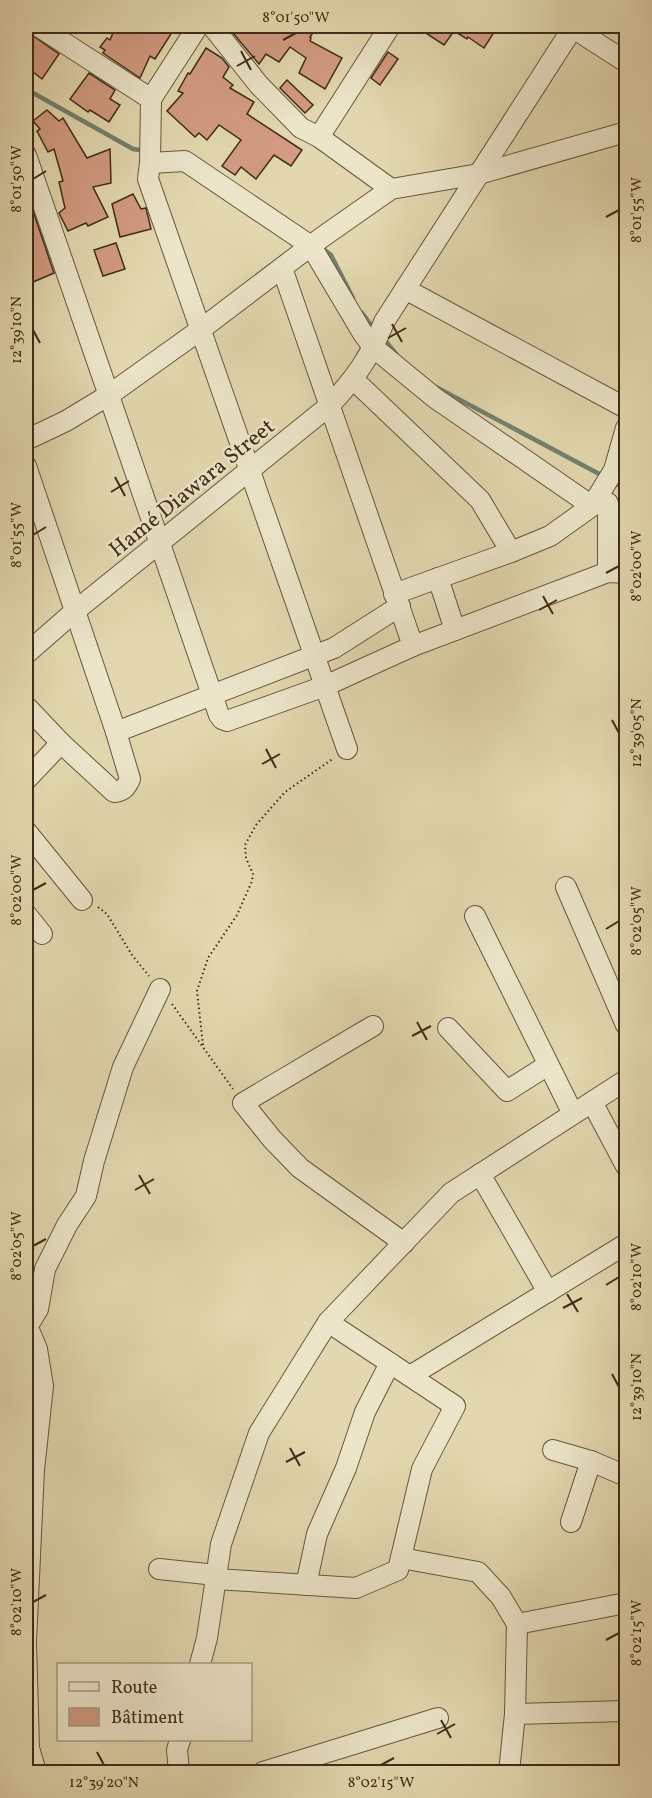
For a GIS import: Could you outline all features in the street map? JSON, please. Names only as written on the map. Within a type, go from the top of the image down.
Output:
[{"type":"street","points":[[38,26],[151,99]]},
{"type":"street","points":[[198,26],[151,99],[148,179],[347,749]]},
{"type":"street","points":[[212,26],[259,85],[301,128],[318,137],[391,189]]},
{"type":"street","points":[[318,137],[390,26]]},
{"type":"street","points":[[572,26],[627,62]]},
{"type":"street","name":"Hamé Diawara Street","points":[[26,654],[75,611],[250,472],[329,406],[354,380],[375,345],[384,322],[572,26]]},
{"type":"street","points":[[26,440],[66,421],[109,395],[391,189],[479,174],[627,132]]},
{"type":"street","points":[[26,155],[219,715],[227,721],[325,686],[413,646],[618,572],[603,492]]},
{"type":"street","points":[[150,155],[185,162],[316,242],[362,332],[435,398],[603,492],[627,510]]},
{"type":"street","points":[[282,268],[413,646]]},
{"type":"street","points":[[405,289],[627,408]]},
{"type":"street","points":[[354,380],[480,500],[511,552]]},
{"type":"street","points":[[116,732],[334,648],[397,600],[438,578],[550,536],[603,492],[627,428]]},
{"type":"street","points":[[26,466],[130,779],[122,792],[114,792],[61,743],[26,706]]},
{"type":"street","points":[[438,578],[456,630]]},
{"type":"street","points":[[26,780],[61,743]]},
{"type":"street","points":[[26,831],[82,900]]},
{"type":"street","points":[[566,887],[627,1024]]},
{"type":"street","points":[[26,914],[42,934]]},
{"type":"street","points":[[474,916],[573,1114]]},
{"type":"street","points":[[36,1773],[29,1748],[26,1642],[34,1470],[43,1386],[37,1349],[26,1325],[38,1309],[45,1269],[66,1225],[86,1196],[94,1161],[123,1067],[160,988]]},
{"type":"street","points":[[373,1026],[243,1103],[272,1139],[300,1168],[404,1243]]},
{"type":"street","points":[[448,1028],[507,1091],[548,1065]]},
{"type":"street","points":[[201,1663],[207,1638],[221,1544],[259,1433],[328,1322],[451,1192],[627,1080]]},
{"type":"street","points":[[592,1102],[627,1167]]},
{"type":"street","points":[[480,1174],[548,1292]]},
{"type":"street","points":[[410,1376],[627,1244]]},
{"type":"street","points":[[159,1569],[216,1577],[356,1588],[398,1570],[422,1469],[455,1406],[328,1322]]},
{"type":"street","points":[[306,1585],[317,1534],[346,1468],[365,1412],[390,1363]]},
{"type":"street","points":[[553,1450],[591,1461],[627,1476]]},
{"type":"street","points":[[571,1522],[591,1461]]},
{"type":"street","points":[[401,1558],[478,1572],[501,1597],[517,1624],[515,1714],[509,1773]]},
{"type":"street","points":[[517,1624],[627,1603]]},
{"type":"street","points":[[515,1714],[627,1711]]},
{"type":"street","points":[[263,1773],[438,1718]]},
{"type":"street","points":[[179,1773],[177,1750],[180,1741]]},
{"type":"path","points":[[203,1045],[197,991],[208,958],[237,915],[252,882],[253,874],[246,858],[245,844],[256,825],[285,792],[347,749]]},
{"type":"building","points":[[116,26],[176,26],[155,59],[150,56],[140,78],[103,53],[105,50],[100,47],[107,38],[110,40]]},
{"type":"building","points":[[227,26],[318,26],[310,37],[310,41],[342,58],[325,89],[299,73],[306,58],[290,47],[279,62],[266,54],[259,64]]},
{"type":"building","points":[[415,26],[498,26],[484,48],[454,31],[444,45]]},
{"type":"building","points":[[29,33],[59,54],[42,79],[27,67],[32,59],[26,56],[26,39]]},
{"type":"building","points":[[206,48],[222,58],[229,67],[223,77],[233,85],[230,88],[254,102],[247,114],[302,150],[291,166],[274,155],[256,179],[241,167],[235,175],[222,166],[241,140],[219,125],[207,140],[199,133],[195,137],[167,111],[183,93],[178,91]]},
{"type":"building","points":[[388,52],[398,59],[380,85],[371,78]]},
{"type":"building","points":[[89,73],[115,90],[110,99],[120,105],[109,122],[90,110],[88,112],[70,99]]},
{"type":"building","points":[[287,80],[313,105],[305,113],[280,88]]},
{"type":"building","points":[[47,110],[59,121],[63,118],[87,158],[110,149],[111,183],[93,187],[108,217],[88,226],[86,223],[68,231],[59,213],[65,208],[59,182],[63,181],[54,149],[48,152],[37,131],[40,129],[33,121]]},
{"type":"building","points":[[26,190],[54,273],[26,285]]},
{"type":"building","points":[[133,194],[141,209],[146,208],[151,229],[120,237],[112,204]]},
{"type":"building","points":[[116,243],[125,269],[103,276],[94,250]]},
{"type":"waterway","points":[[26,89],[133,149],[147,151]]},
{"type":"waterway","points":[[321,247],[331,255],[353,298]]},
{"type":"waterway","points":[[362,313],[375,330]]},
{"type":"waterway","points":[[383,338],[397,355]]},
{"type":"waterway","points":[[436,387],[603,476]]},
{"type":"waterway","points":[[613,482],[626,489]]}]
